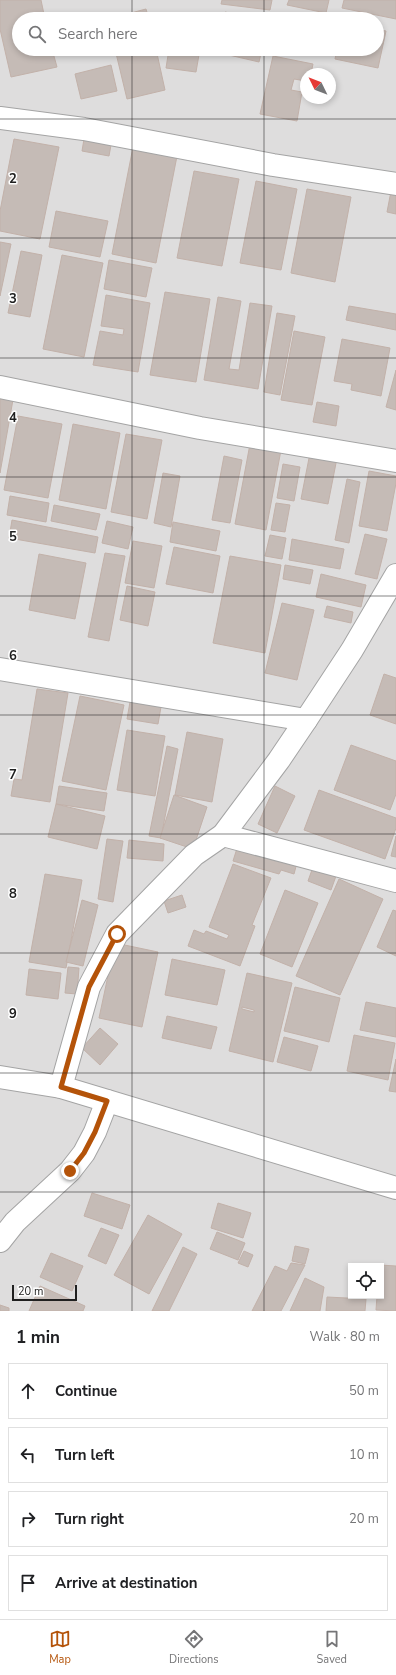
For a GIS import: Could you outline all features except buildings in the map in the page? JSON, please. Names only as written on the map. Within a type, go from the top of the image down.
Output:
[{"type":"street","points":[[0,118],[84,129],[265,163],[396,184]]},
{"type":"street","points":[[0,387],[200,428],[396,461]]},
{"type":"street","points":[[61,1087],[89,987],[117,934],[194,855],[223,835],[279,760],[306,720],[352,650],[396,575]]},
{"type":"street","points":[[0,669],[306,720]]},
{"type":"street","points":[[223,835],[396,880]]},
{"type":"street","points":[[0,1077],[61,1087],[396,1188]]},
{"type":"street","points":[[0,1241],[15,1222],[70,1171],[84,1153],[95,1132],[107,1101]]},
{"type":"shaded area","points":[[0,0],[396,0],[396,1311],[0,1311]]},
{"type":"route","points":[[70,1171],[84,1153],[95,1132],[107,1101],[61,1087],[89,987],[117,934]]}]
